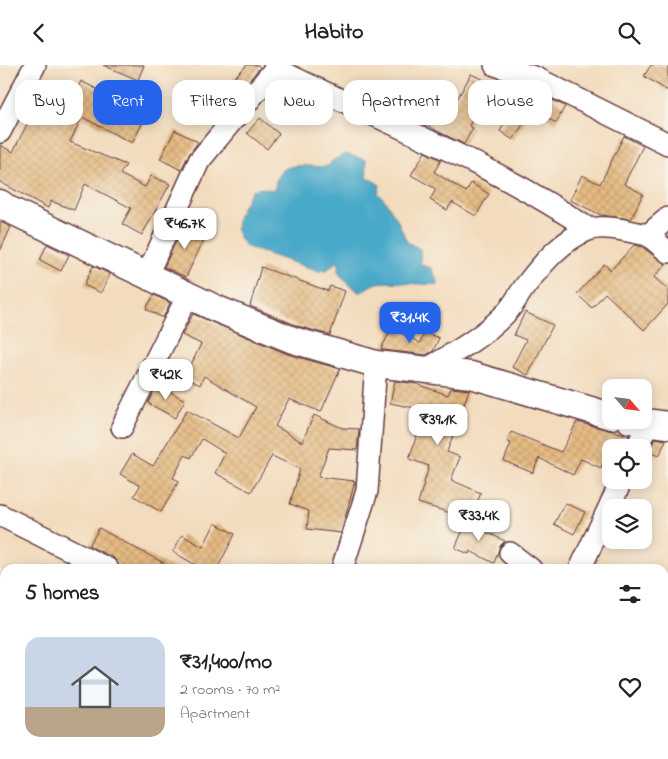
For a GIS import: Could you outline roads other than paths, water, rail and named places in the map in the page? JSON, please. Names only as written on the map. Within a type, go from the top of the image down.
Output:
[{"type":"street","points":[[0,133],[35,65]]},
{"type":"street","points":[[495,65],[534,77],[668,144]]},
{"type":"street","points":[[147,275],[199,161],[277,67],[505,178],[556,207],[589,229]]},
{"type":"street","points":[[0,203],[8,209],[188,295],[293,340],[376,364],[471,375],[602,413]]},
{"type":"street","points":[[648,235],[663,225],[668,218]]},
{"type":"street","points":[[425,370],[472,343],[492,326],[508,311],[542,264],[567,242],[589,229],[613,229],[648,235],[668,252]]},
{"type":"street","points":[[122,427],[188,295]]},
{"type":"street","points":[[344,564],[367,491],[376,364]]},
{"type":"street","points":[[582,564],[618,489]]},
{"type":"street","points":[[0,515],[98,564]]},
{"type":"street","points":[[510,553],[525,564]]},
{"type":"water","points":[[345,154],[366,160],[367,177],[380,185],[378,193],[397,219],[407,242],[420,249],[421,265],[431,268],[439,284],[379,283],[360,293],[343,279],[338,271],[340,265],[336,262],[327,270],[318,271],[247,247],[241,240],[236,226],[240,212],[252,190],[263,188],[272,190],[275,188],[281,171],[287,168],[294,166],[329,166],[332,161]]}]
